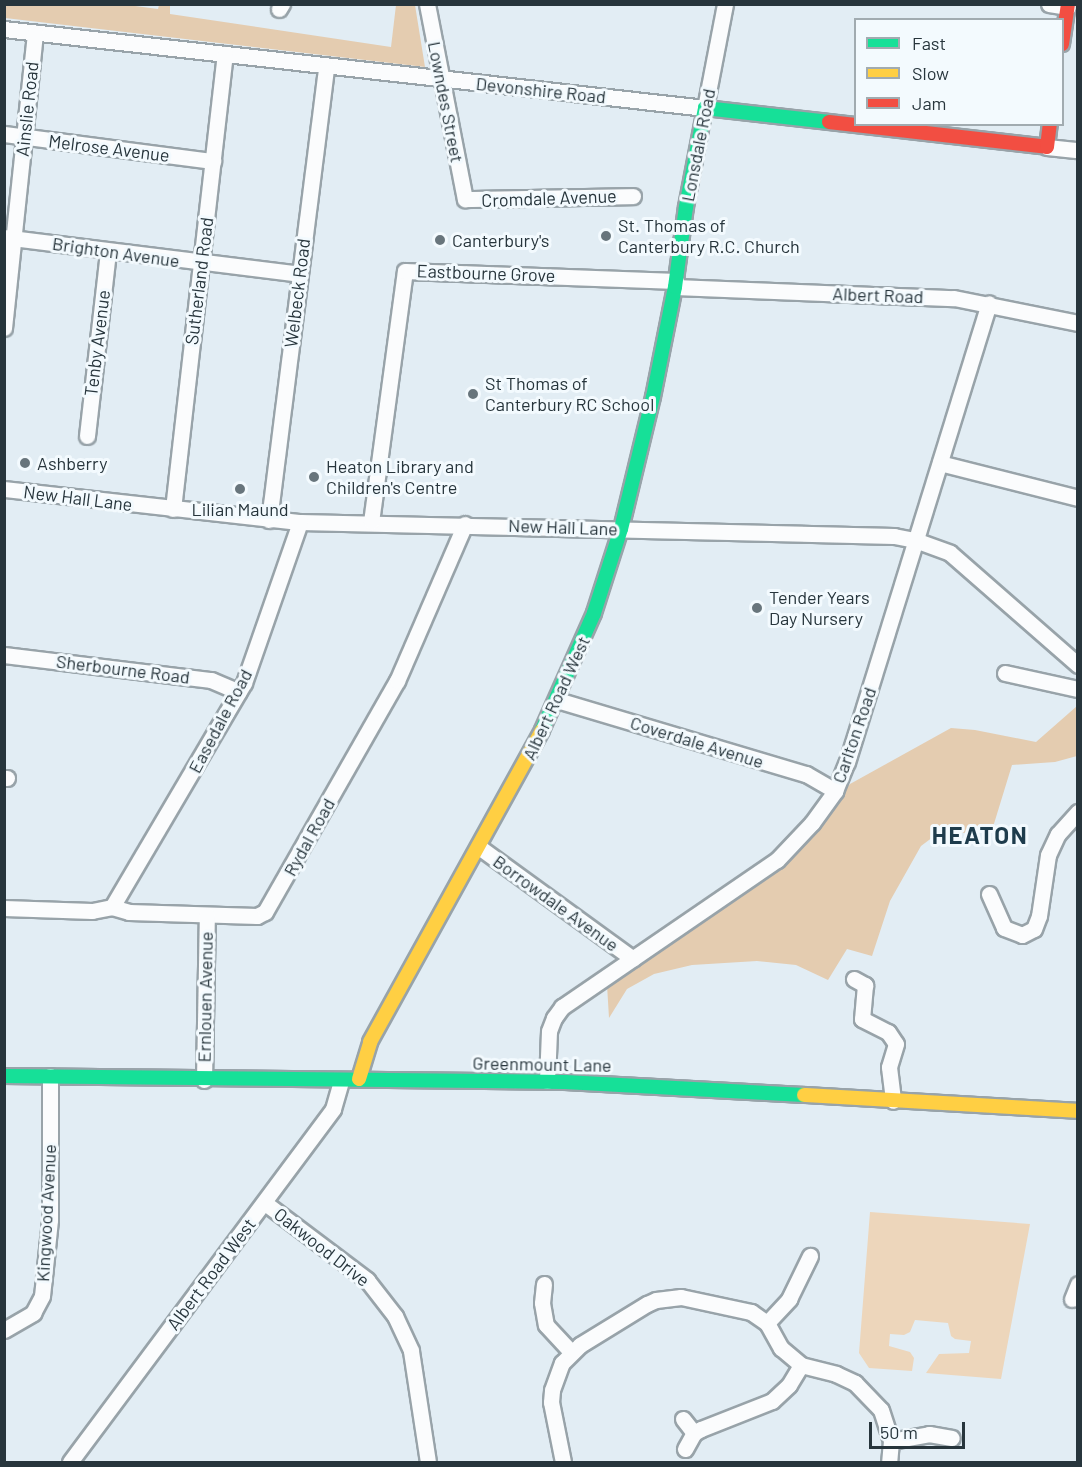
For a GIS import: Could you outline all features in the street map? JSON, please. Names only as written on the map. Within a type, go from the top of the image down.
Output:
[{"type":"street","name":"Lowndes Street","points":[[427,4],[465,199]]},
{"type":"street","name":"Lonsdale Road","points":[[676,284],[687,198],[725,4]]},
{"type":"street","points":[[1049,4],[1068,6],[1064,31]]},
{"type":"street","name":"Devonshire Road","points":[[4,29],[854,125]]},
{"type":"street","name":"Ainslie Road","points":[[4,328],[9,237],[24,136],[35,33]]},
{"type":"street","name":"Sutherland Road","points":[[173,509],[225,54]]},
{"type":"street","name":"Welbeck Road","points":[[269,520],[326,66]]},
{"type":"street","name":"Devonshire Road","points":[[863,126],[1077,150]]},
{"type":"street","points":[[1047,147],[1050,126]]},
{"type":"street","name":"Melrose Avenue","points":[[4,134],[213,161]]},
{"type":"street","name":"Cromdale Avenue","points":[[465,199],[633,196]]},
{"type":"street","name":"Brighton Avenue","points":[[9,237],[300,274]]},
{"type":"street","name":"Tenby Avenue","points":[[87,436],[108,251]]},
{"type":"street","name":"Eastbourne Grove","points":[[371,522],[405,271],[676,284]]},
{"type":"street","name":"Albert Road","points":[[676,284],[954,298],[989,303],[1077,323]]},
{"type":"street","name":"Albert Road West","points":[[359,1079],[370,1042],[525,765],[557,700],[594,613],[621,529],[653,397],[676,284]]},
{"type":"street","name":"Carlton Road","points":[[547,1081],[549,1031],[557,1012],[777,860],[812,823],[835,791],[847,762],[989,303]]},
{"type":"street","points":[[940,463],[1077,498]]},
{"type":"street","name":"New Hall Lane","points":[[4,489],[300,522],[465,524],[886,536],[915,540],[950,553],[1077,665]]},
{"type":"street","name":"Easedale Road","points":[[112,907],[239,692],[300,522]]},
{"type":"street","name":"Rydal Road","points":[[4,908],[92,911],[112,907],[129,912],[257,916],[269,908],[397,681],[465,524]]},
{"type":"street","name":"Sherbourne Road","points":[[4,655],[212,680],[239,692]]},
{"type":"street","points":[[1005,673],[1077,689]]},
{"type":"street","name":"Coverdale Avenue","points":[[557,700],[806,774],[835,791]]},
{"type":"street","points":[[989,894],[988,912],[1010,932],[1022,935],[1034,929],[1040,916],[1048,855],[1076,806]]},
{"type":"street","name":"Borrowdale Avenue","points":[[479,847],[633,959]]},
{"type":"street","name":"Ernlouen Avenue","points":[[204,1080],[207,915]]},
{"type":"street","points":[[854,979],[865,985],[862,1019],[888,1032],[896,1044],[889,1067],[893,1101]]},
{"type":"street","name":"Greenmount Lane","points":[[4,1076],[204,1080],[547,1081],[1077,1111]]},
{"type":"street","name":"Kingwood Avenue","points":[[4,1330],[33,1313],[42,1296],[50,1220],[50,1076]]},
{"type":"street","name":"Albert Road West","points":[[70,1462],[333,1109],[340,1081]]},
{"type":"street","name":"Oakwood Drive","points":[[265,1203],[367,1280],[395,1316],[407,1339],[414,1364],[423,1462]]},
{"type":"street","points":[[767,1323],[789,1299],[795,1270],[810,1256]]},
{"type":"street","points":[[544,1284],[535,1302],[546,1325],[571,1352]]},
{"type":"street","points":[[1072,1299],[1077,1284]]},
{"type":"street","points":[[563,1462],[551,1402],[555,1376],[571,1352],[654,1294],[722,1304],[751,1312],[767,1323],[781,1348],[801,1365],[836,1374],[855,1383],[881,1410],[891,1441],[889,1462]]},
{"type":"street","points":[[685,1449],[694,1433],[772,1401],[789,1385],[801,1365]]},
{"type":"street","points":[[683,1419],[694,1433]]},
{"type":"street","points":[[891,1441],[930,1430],[952,1438]]},
{"type":"shaded area","points":[[120,4],[158,9],[159,5],[170,5],[170,14],[391,47],[396,5],[415,5],[425,67],[5,18],[5,5]]},
{"type":"shaded area","points":[[1077,706],[1077,756],[1055,762],[1012,765],[993,827],[982,824],[964,833],[945,828],[921,846],[890,901],[872,956],[847,949],[828,980],[796,965],[757,961],[692,965],[654,974],[627,989],[609,1018],[607,985],[813,831],[850,784],[951,728],[975,730],[1036,742]]},
{"type":"shaded area","points":[[870,1212],[1030,1224],[1001,1379],[926,1373],[939,1354],[969,1353],[971,1341],[955,1339],[951,1336],[948,1323],[915,1320],[910,1332],[904,1335],[890,1334],[889,1346],[910,1352],[914,1358],[912,1371],[869,1368],[859,1353]]},
{"type":"traffic: fast","points":[[542,730],[594,613],[621,529],[653,397],[675,287],[686,207],[705,108],[829,122]]},
{"type":"traffic: fast","points":[[4,1076],[565,1082],[804,1095]]},
{"type":"traffic: slow","points":[[359,1079],[370,1042],[542,730]]},
{"type":"traffic: slow","points":[[804,1095],[1078,1111]]},
{"type":"traffic: jam","points":[[1064,31],[1068,4]]},
{"type":"traffic: jam","points":[[829,122],[854,125]]},
{"type":"traffic: jam","points":[[864,126],[1047,147],[1050,126]]},
{"type":"place","name":"St. Thomas of Canterbury R.C. Church","points":[[606,236]]},
{"type":"place","name":"Canterbury's","points":[[440,240]]},
{"type":"place","name":"St Thomas of Canterbury RC School","points":[[473,394]]},
{"type":"place","name":"Ashberry","points":[[25,463]]},
{"type":"place","name":"Heaton Library and Children's Centre","points":[[314,477]]},
{"type":"place","name":"Lilian Maund","points":[[240,489]]},
{"type":"place","name":"Tender Years Day Nursery","points":[[757,608]]},
{"type":"district","name":"HEATON","points":[[980,835]]}]
